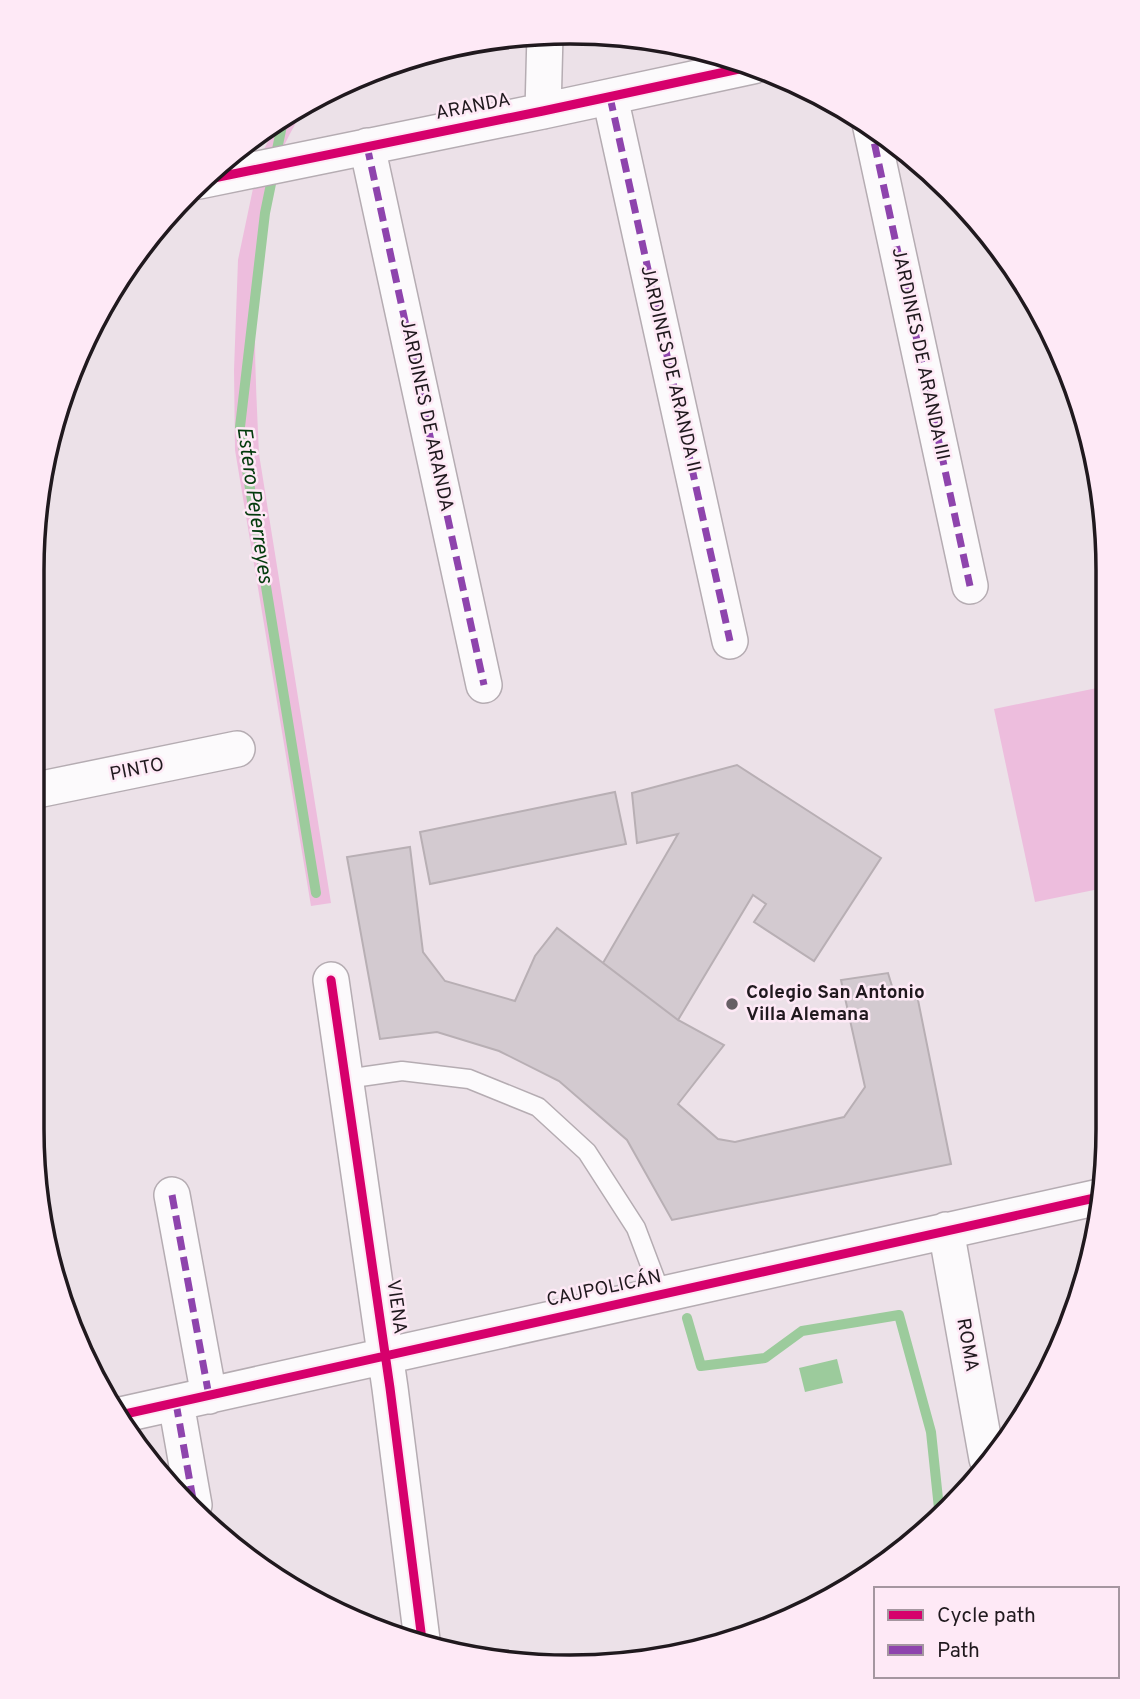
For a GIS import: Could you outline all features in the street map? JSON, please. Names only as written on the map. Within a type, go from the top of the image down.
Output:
[{"type":"street","points":[[543,111],[545,45]]},
{"type":"street","name":"ARANDA","points":[[221,176],[733,70]]},
{"type":"street","name":"JARDINES DE ARANDA II","points":[[610,97],[730,641]]},
{"type":"street","name":"JARDINES DE ARANDA III","points":[[874,140],[970,586]]},
{"type":"street","name":"JARDINES DE ARANDA","points":[[367,146],[484,685]]},
{"type":"street","name":"PINTO","points":[[44,789],[237,749]]},
{"type":"street","name":"VIENA","points":[[331,980],[386,1354],[421,1633]]},
{"type":"street","points":[[172,1195],[193,1400],[194,1497]]},
{"type":"street","name":"CAUPOLICÁN","points":[[127,1414],[1092,1199]]},
{"type":"street","name":"ROMA","points":[[946,1230],[986,1452]]},
{"type":"lane","points":[[346,1079],[402,1071],[469,1079],[538,1107],[587,1152],[636,1228],[661,1294]]},
{"type":"shaded area","points":[[298,120],[279,158],[267,201],[257,272],[255,346],[259,454],[331,903],[311,906],[235,450],[234,370],[238,260],[259,160],[269,138]]},
{"type":"shaded area","points":[[1096,688],[1096,890],[1035,902],[994,709]]},
{"type":"shaded area","points":[[837,1359],[843,1383],[805,1392],[799,1368]]},
{"type":"building","points":[[737,765],[881,858],[814,961],[754,922],[766,904],[753,895],[678,1020],[603,963],[678,834],[637,843],[632,793]]},
{"type":"building","points":[[615,792],[626,844],[430,884],[420,832]]},
{"type":"building","points":[[410,847],[423,952],[445,981],[515,1001],[535,956],[557,928],[678,1020],[724,1045],[678,1104],[718,1139],[735,1142],[844,1117],[865,1087],[841,980],[888,973],[895,996],[916,990],[951,1164],[672,1220],[627,1140],[559,1081],[499,1051],[437,1032],[380,1039],[347,857]]},
{"type":"waterway","name":"Estero Pejerreyes","points":[[275,159],[281,130]]},
{"type":"waterway","name":"Estero Pejerreyes","points":[[273,174],[265,213],[240,427],[316,893]]},
{"type":"waterway","name":"Estero Pejerreyes","points":[[687,1318],[701,1366],[765,1358],[802,1331],[899,1315],[931,1432],[939,1504]]},
{"type":"marked path","points":[[610,97],[730,641]]},
{"type":"marked path","points":[[874,140],[970,586]]},
{"type":"marked path","points":[[367,146],[484,685]]},
{"type":"marked path","points":[[172,1195],[209,1396]]},
{"type":"marked path","points":[[176,1403],[192,1495]]},
{"type":"cycle path","points":[[220,177],[733,70]]},
{"type":"cycle path","points":[[331,980],[390,1388],[421,1633]]},
{"type":"cycle path","points":[[127,1413],[1092,1199]]},
{"type":"place","name":"Colegio San Antonio Villa Alemana","points":[[732,1004]]}]
